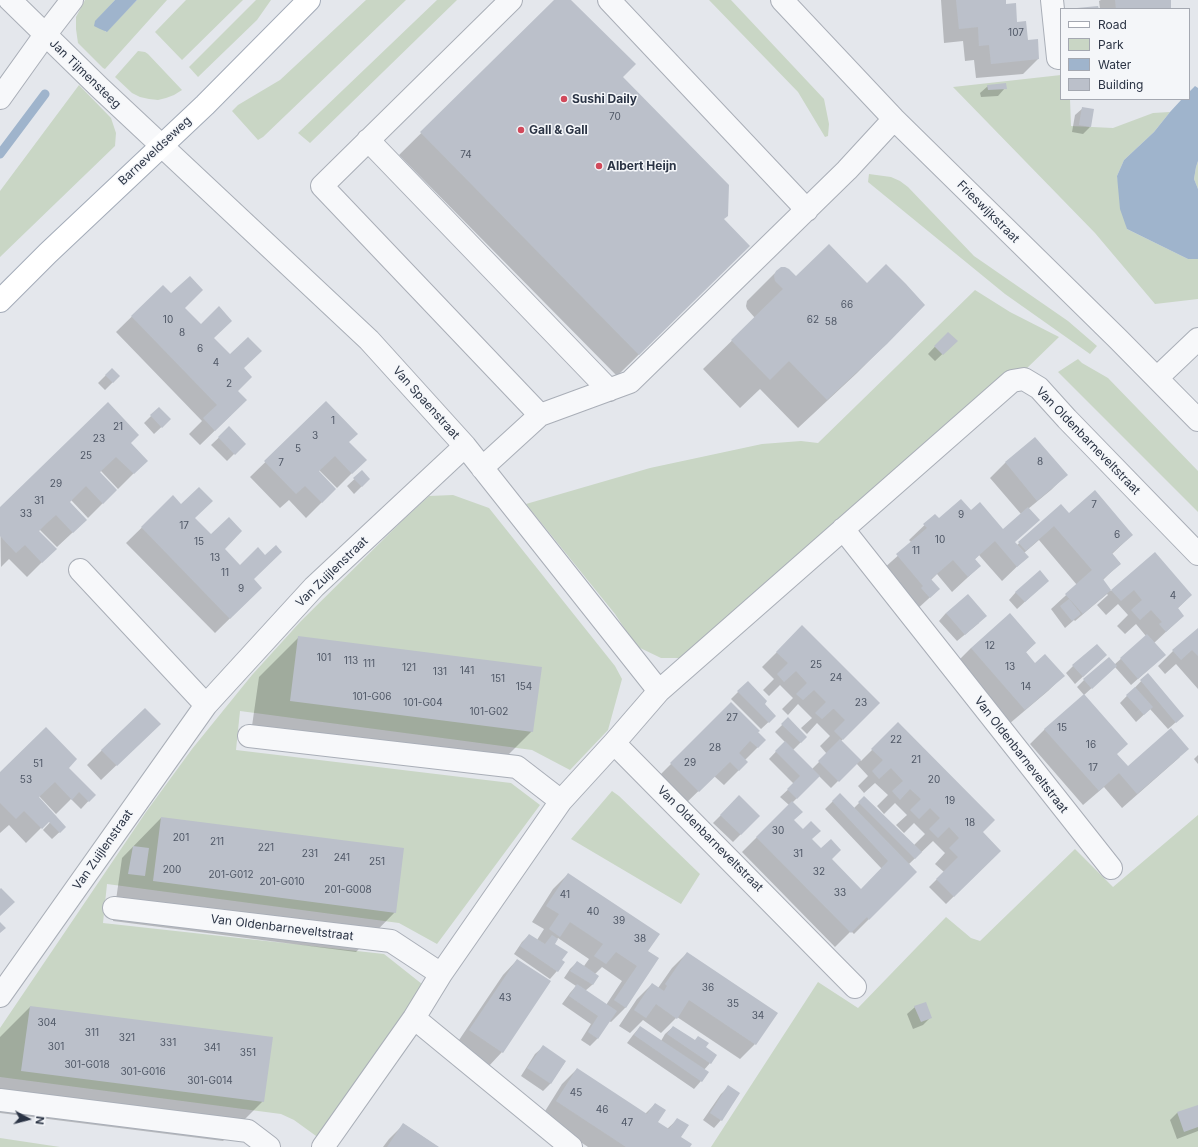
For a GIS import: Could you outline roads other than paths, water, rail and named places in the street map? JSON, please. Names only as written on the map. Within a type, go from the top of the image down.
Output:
[{"type":"main road","name":"Barneveldseweg","points":[[0,301],[48,253],[205,105],[309,0]]},
{"type":"street","name":"Jan Tijmensteeg","points":[[10,0],[162,146]]},
{"type":"street","points":[[0,98],[72,0]]},
{"type":"street","points":[[511,0],[322,186],[540,415]]},
{"type":"street","points":[[609,0],[806,210]]},
{"type":"street","name":"Frieswijkstraat","points":[[782,0],[894,119],[1198,420]]},
{"type":"street","points":[[1052,0],[1058,58]]},
{"type":"street","points":[[482,468],[540,415],[630,382],[847,170],[894,119]]},
{"type":"street","points":[[368,140],[609,390]]},
{"type":"street","name":"Van Spaenstraat","points":[[162,146],[369,340],[465,446],[659,691]]},
{"type":"street","points":[[1157,378],[1198,339]]},
{"type":"street","name":"Van Oldenbarneveltstraat","points":[[323,1147],[414,1018],[441,974],[561,801],[659,691],[1012,381],[1024,379],[1039,388],[1198,554]]},
{"type":"street","name":"Van Zuijlenstraat","points":[[0,996],[206,705],[314,586],[465,446]]},
{"type":"street","name":"Van Oldenbarneveltstraat","points":[[842,529],[1111,868]]},
{"type":"street","points":[[80,570],[206,705]]},
{"type":"street","points":[[249,736],[517,767],[561,801]]},
{"type":"street","name":"Van Oldenbarneveltstraat","points":[[614,743],[855,988]]},
{"type":"street","name":"Van Oldenbarneveltstraat","points":[[114,908],[391,941],[441,974]]},
{"type":"street","points":[[414,1018],[571,1147]]},
{"type":"street","points":[[0,1100],[248,1131],[269,1147]]},
{"type":"water","points":[[115,0],[137,0],[107,32],[94,26],[95,21]]},
{"type":"water","points":[[1195,86],[1198,88],[1198,161],[1194,179],[1198,189],[1198,259],[1188,259],[1127,229],[1120,209],[1117,176],[1124,160],[1154,132],[1181,100],[1190,100],[1190,91]]},
{"type":"waterway","points":[[0,154],[45,94]]},
{"type":"place","name":"Sushi Daily","points":[[564,99]]},
{"type":"place","name":"Gall & Gall","points":[[521,130]]},
{"type":"place","name":"Albert Heijn","points":[[599,166]]}]
